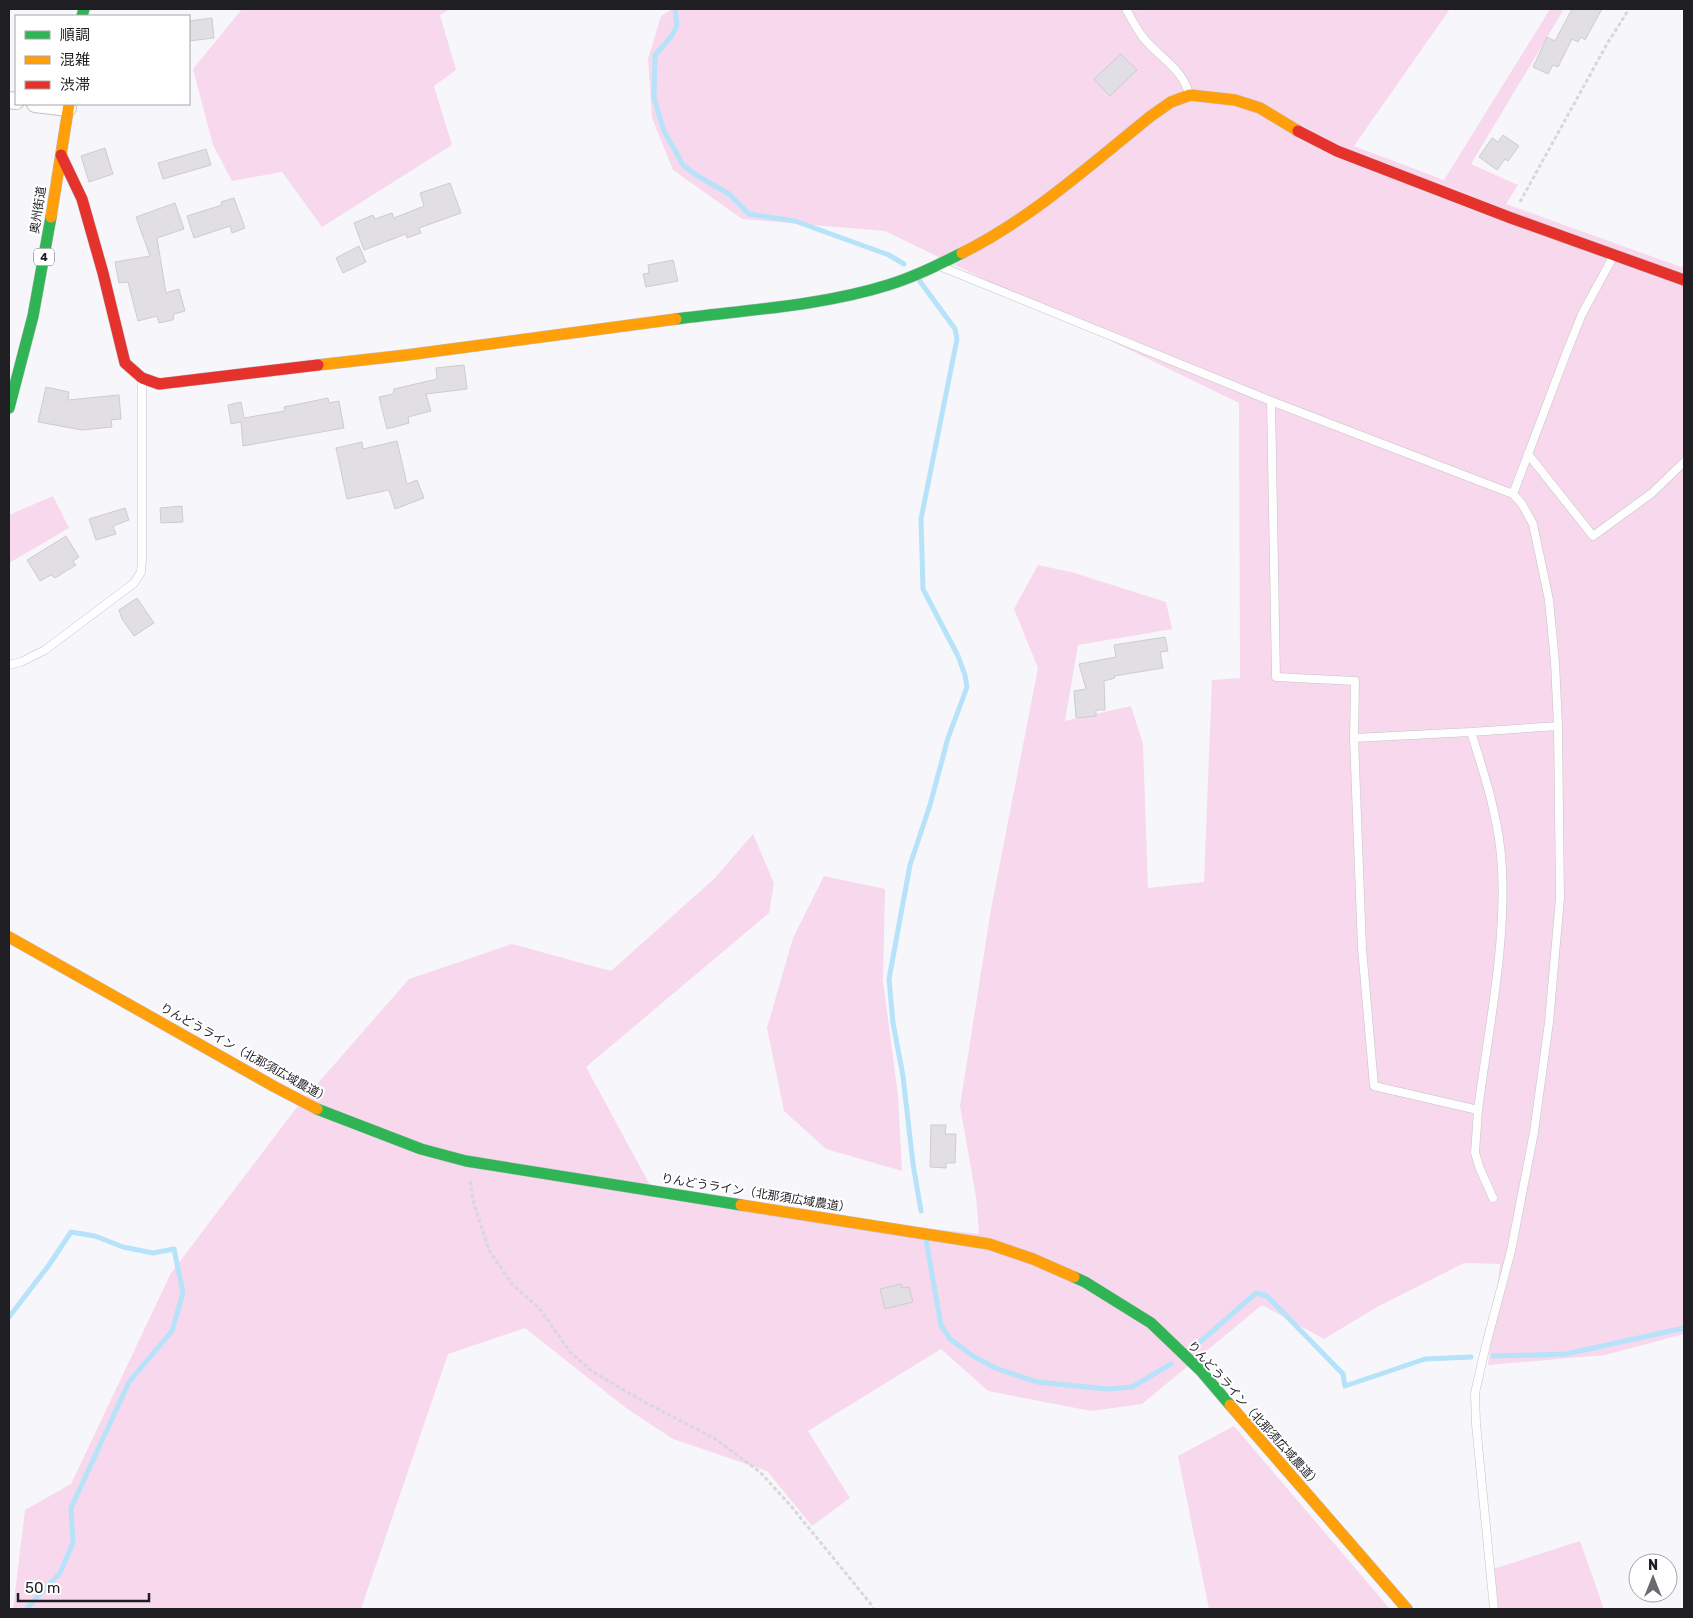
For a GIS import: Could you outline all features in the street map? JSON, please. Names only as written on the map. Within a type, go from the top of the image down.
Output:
[{"type":"main road","points":[[61,155],[82,199],[103,273],[125,364],[142,378],[159,384],[407,355],[584,330],[799,303],[851,294],[887,285],[924,272],[967,251],[1016,223],[1151,116],[1171,102],[1190,95],[1235,100],[1260,108],[1311,139],[1337,151],[1511,218],[1684,280]]},
{"type":"main road","name":"奥州街道","points":[[9,408],[33,316],[52,218],[69,106]]},
{"type":"main road","name":"りんどうライン（北那須広域農道）","points":[[9,937],[274,1087],[322,1112],[421,1149],[466,1161],[989,1244],[1033,1259],[1085,1282],[1151,1323],[1200,1371],[1407,1609]]},
{"type":"street","points":[[52,105],[69,106]]},
{"type":"lane","points":[[1126,9],[1142,36],[1163,58],[1178,70],[1186,81],[1190,95]]},
{"type":"lane","points":[[1513,494],[1582,314],[1614,254]]},
{"type":"lane","points":[[938,265],[1271,401],[1513,494],[1522,504],[1532,524],[1549,600],[1556,662],[1560,898],[1549,1022],[1534,1132],[1511,1252],[1475,1393],[1476,1424],[1494,1609]]},
{"type":"lane","points":[[9,665],[21,662],[45,650],[134,583],[141,572],[142,378]]},
{"type":"lane","points":[[1271,401],[1276,677],[1355,681],[1354,738],[1362,948],[1374,1086],[1478,1110]]},
{"type":"lane","points":[[1528,454],[1593,536],[1652,493],[1684,462]]},
{"type":"lane","points":[[1354,738],[1558,726]]},
{"type":"lane","points":[[1471,732],[1486,781],[1497,829],[1502,868],[1500,942],[1478,1110],[1475,1153],[1480,1170],[1494,1198]]},
{"type":"path","points":[[1511,218],[1607,44],[1629,9]]},
{"type":"path","points":[[466,1161],[474,1204],[489,1250],[512,1284],[539,1308],[571,1353],[593,1372],[646,1403],[714,1438],[760,1472],[791,1506],[870,1603],[872,1609]]},
{"type":"shaded area","points":[[242,9],[450,9],[440,15],[456,70],[434,86],[452,145],[322,227],[282,172],[232,181],[213,145],[193,69]]},
{"type":"shaded area","points":[[672,9],[1135,9],[1136,11],[1139,9],[1450,9],[1354,146],[1444,180],[1550,9],[1564,9],[1471,164],[1518,185],[1506,204],[1684,268],[1684,1334],[1605,1355],[1488,1365],[1500,1264],[1464,1263],[1377,1307],[1324,1339],[1262,1305],[1142,1404],[1091,1411],[988,1391],[941,1349],[808,1431],[850,1498],[812,1526],[767,1471],[673,1439],[626,1408],[525,1328],[448,1354],[361,1609],[13,1609],[25,1510],[71,1484],[171,1273],[297,1107],[409,979],[512,944],[611,971],[715,878],[753,834],[774,883],[769,913],[586,1067],[657,1198],[979,1234],[976,1197],[960,1106],[991,909],[1038,668],[1014,609],[1038,565],[1071,572],[1166,602],[1172,629],[1078,645],[1065,721],[1131,706],[1143,744],[1148,888],[1204,882],[1212,680],[1240,678],[1239,403],[885,231],[742,219],[673,170],[652,118],[648,59],[661,16]]},
{"type":"shaded area","points":[[53,496],[69,528],[9,563],[9,515]]},
{"type":"shaded area","points":[[824,876],[885,889],[883,981],[898,1095],[902,1171],[826,1149],[784,1111],[767,1028],[793,938]]},
{"type":"shaded area","points":[[1234,1426],[1390,1609],[1209,1609],[1178,1456]]},
{"type":"shaded area","points":[[1580,1541],[1604,1609],[1496,1609],[1493,1569]]},
{"type":"building","points":[[1572,9],[1602,9],[1585,40],[1581,37],[1578,42],[1572,39],[1558,67],[1553,65],[1548,74],[1533,67],[1547,37],[1555,41]]},
{"type":"building","points":[[212,18],[214,38],[190,41],[190,21]]},
{"type":"building","points":[[1121,54],[1137,70],[1110,96],[1094,79]]},
{"type":"building","points":[[1503,135],[1519,146],[1508,161],[1505,159],[1497,170],[1479,157],[1492,138],[1498,142]]},
{"type":"building","points":[[105,148],[113,174],[89,182],[81,156]]},
{"type":"building","points":[[206,149],[211,165],[163,179],[158,163]]},
{"type":"building","points":[[450,183],[461,213],[419,228],[421,233],[407,238],[406,234],[364,250],[354,223],[373,215],[375,219],[392,213],[394,218],[424,206],[420,193]]},
{"type":"building","points":[[234,198],[245,228],[232,233],[230,226],[194,238],[187,216],[222,205],[221,202]]},
{"type":"building","points":[[175,203],[184,229],[157,238],[166,293],[179,289],[185,311],[174,314],[173,320],[159,323],[157,316],[138,321],[128,282],[119,283],[115,262],[150,256],[136,217]]},
{"type":"building","points":[[359,246],[366,262],[343,273],[336,258]]},
{"type":"building","points":[[673,260],[678,281],[646,287],[643,274],[649,273],[648,265]]},
{"type":"building","points":[[464,365],[467,389],[426,394],[431,411],[408,417],[409,423],[387,429],[379,397],[393,394],[394,389],[437,379],[436,368]]},
{"type":"building","points":[[46,387],[69,392],[68,400],[119,395],[121,419],[111,420],[112,427],[82,430],[38,422]]},
{"type":"building","points":[[328,398],[329,403],[339,401],[344,428],[243,446],[241,422],[231,424],[228,405],[241,402],[244,418],[285,411],[284,407]]},
{"type":"building","points":[[397,441],[407,484],[417,480],[424,498],[395,509],[389,490],[347,499],[336,448],[362,442],[363,449]]},
{"type":"building","points":[[182,506],[183,522],[161,523],[160,508]]},
{"type":"building","points":[[125,508],[129,520],[113,526],[116,534],[96,540],[89,519]]},
{"type":"building","points":[[66,536],[79,557],[73,561],[76,565],[55,578],[51,575],[40,581],[27,560]]},
{"type":"building","points":[[137,598],[154,623],[134,636],[122,619],[119,610]]},
{"type":"building","points":[[1165,637],[1168,651],[1160,652],[1163,668],[1114,676],[1115,678],[1104,681],[1105,710],[1096,710],[1096,716],[1076,718],[1074,691],[1086,689],[1079,664],[1116,657],[1114,645]]},
{"type":"building","points":[[931,1125],[946,1125],[945,1134],[956,1134],[955,1163],[946,1163],[946,1168],[930,1167]]},
{"type":"building","points":[[901,1284],[902,1288],[909,1287],[913,1302],[885,1309],[880,1289]]},
{"type":"waterway","points":[[675,9],[677,26],[671,37],[655,55],[654,98],[664,131],[683,165],[696,175],[729,194],[749,214],[795,221],[889,255],[904,264]]},
{"type":"waterway","points":[[919,280],[955,329],[957,339],[921,519],[923,589],[958,656],[967,687],[948,738],[930,805],[910,865],[889,979],[893,1023],[903,1076],[913,1164],[921,1211]]},
{"type":"waterway","points":[[9,1317],[49,1265],[71,1232],[95,1236],[123,1247],[153,1253],[174,1249],[183,1293],[172,1331],[129,1382],[71,1508],[73,1543],[60,1573],[27,1609]]},
{"type":"waterway","points":[[926,1240],[941,1325],[950,1339],[973,1356],[995,1368],[1037,1382],[1107,1389],[1132,1387],[1171,1364]]},
{"type":"waterway","points":[[1200,1342],[1256,1293],[1267,1296],[1343,1374],[1345,1386],[1425,1359],[1471,1357]]},
{"type":"waterway","points":[[1493,1356],[1566,1354],[1684,1328]]},
{"type":"traffic: fast","points":[[82,15],[84,9]]},
{"type":"traffic: fast","points":[[9,408],[33,316],[51,217]]},
{"type":"traffic: fast","points":[[676,319],[810,303],[836,298],[888,285],[962,253]]},
{"type":"traffic: fast","points":[[317,1109],[421,1149],[466,1161],[741,1205]]},
{"type":"traffic: fast","points":[[1074,1277],[1151,1323],[1201,1371],[1230,1405]]},
{"type":"traffic: slow","points":[[962,253],[1012,224],[1060,190],[1171,102],[1190,95],[1235,100],[1260,108],[1298,131]]},
{"type":"traffic: slow","points":[[51,217],[69,105]]},
{"type":"traffic: slow","points":[[318,365],[676,319]]},
{"type":"traffic: slow","points":[[9,937],[317,1109]]},
{"type":"traffic: slow","points":[[741,1205],[989,1244],[1033,1259],[1074,1277]]},
{"type":"traffic: slow","points":[[1230,1405],[1407,1609]]},
{"type":"traffic: jam","points":[[1298,131],[1337,151],[1511,218],[1684,280]]},
{"type":"traffic: jam","points":[[61,155],[82,199],[103,273],[125,363],[142,378],[159,384],[318,365]]}]
